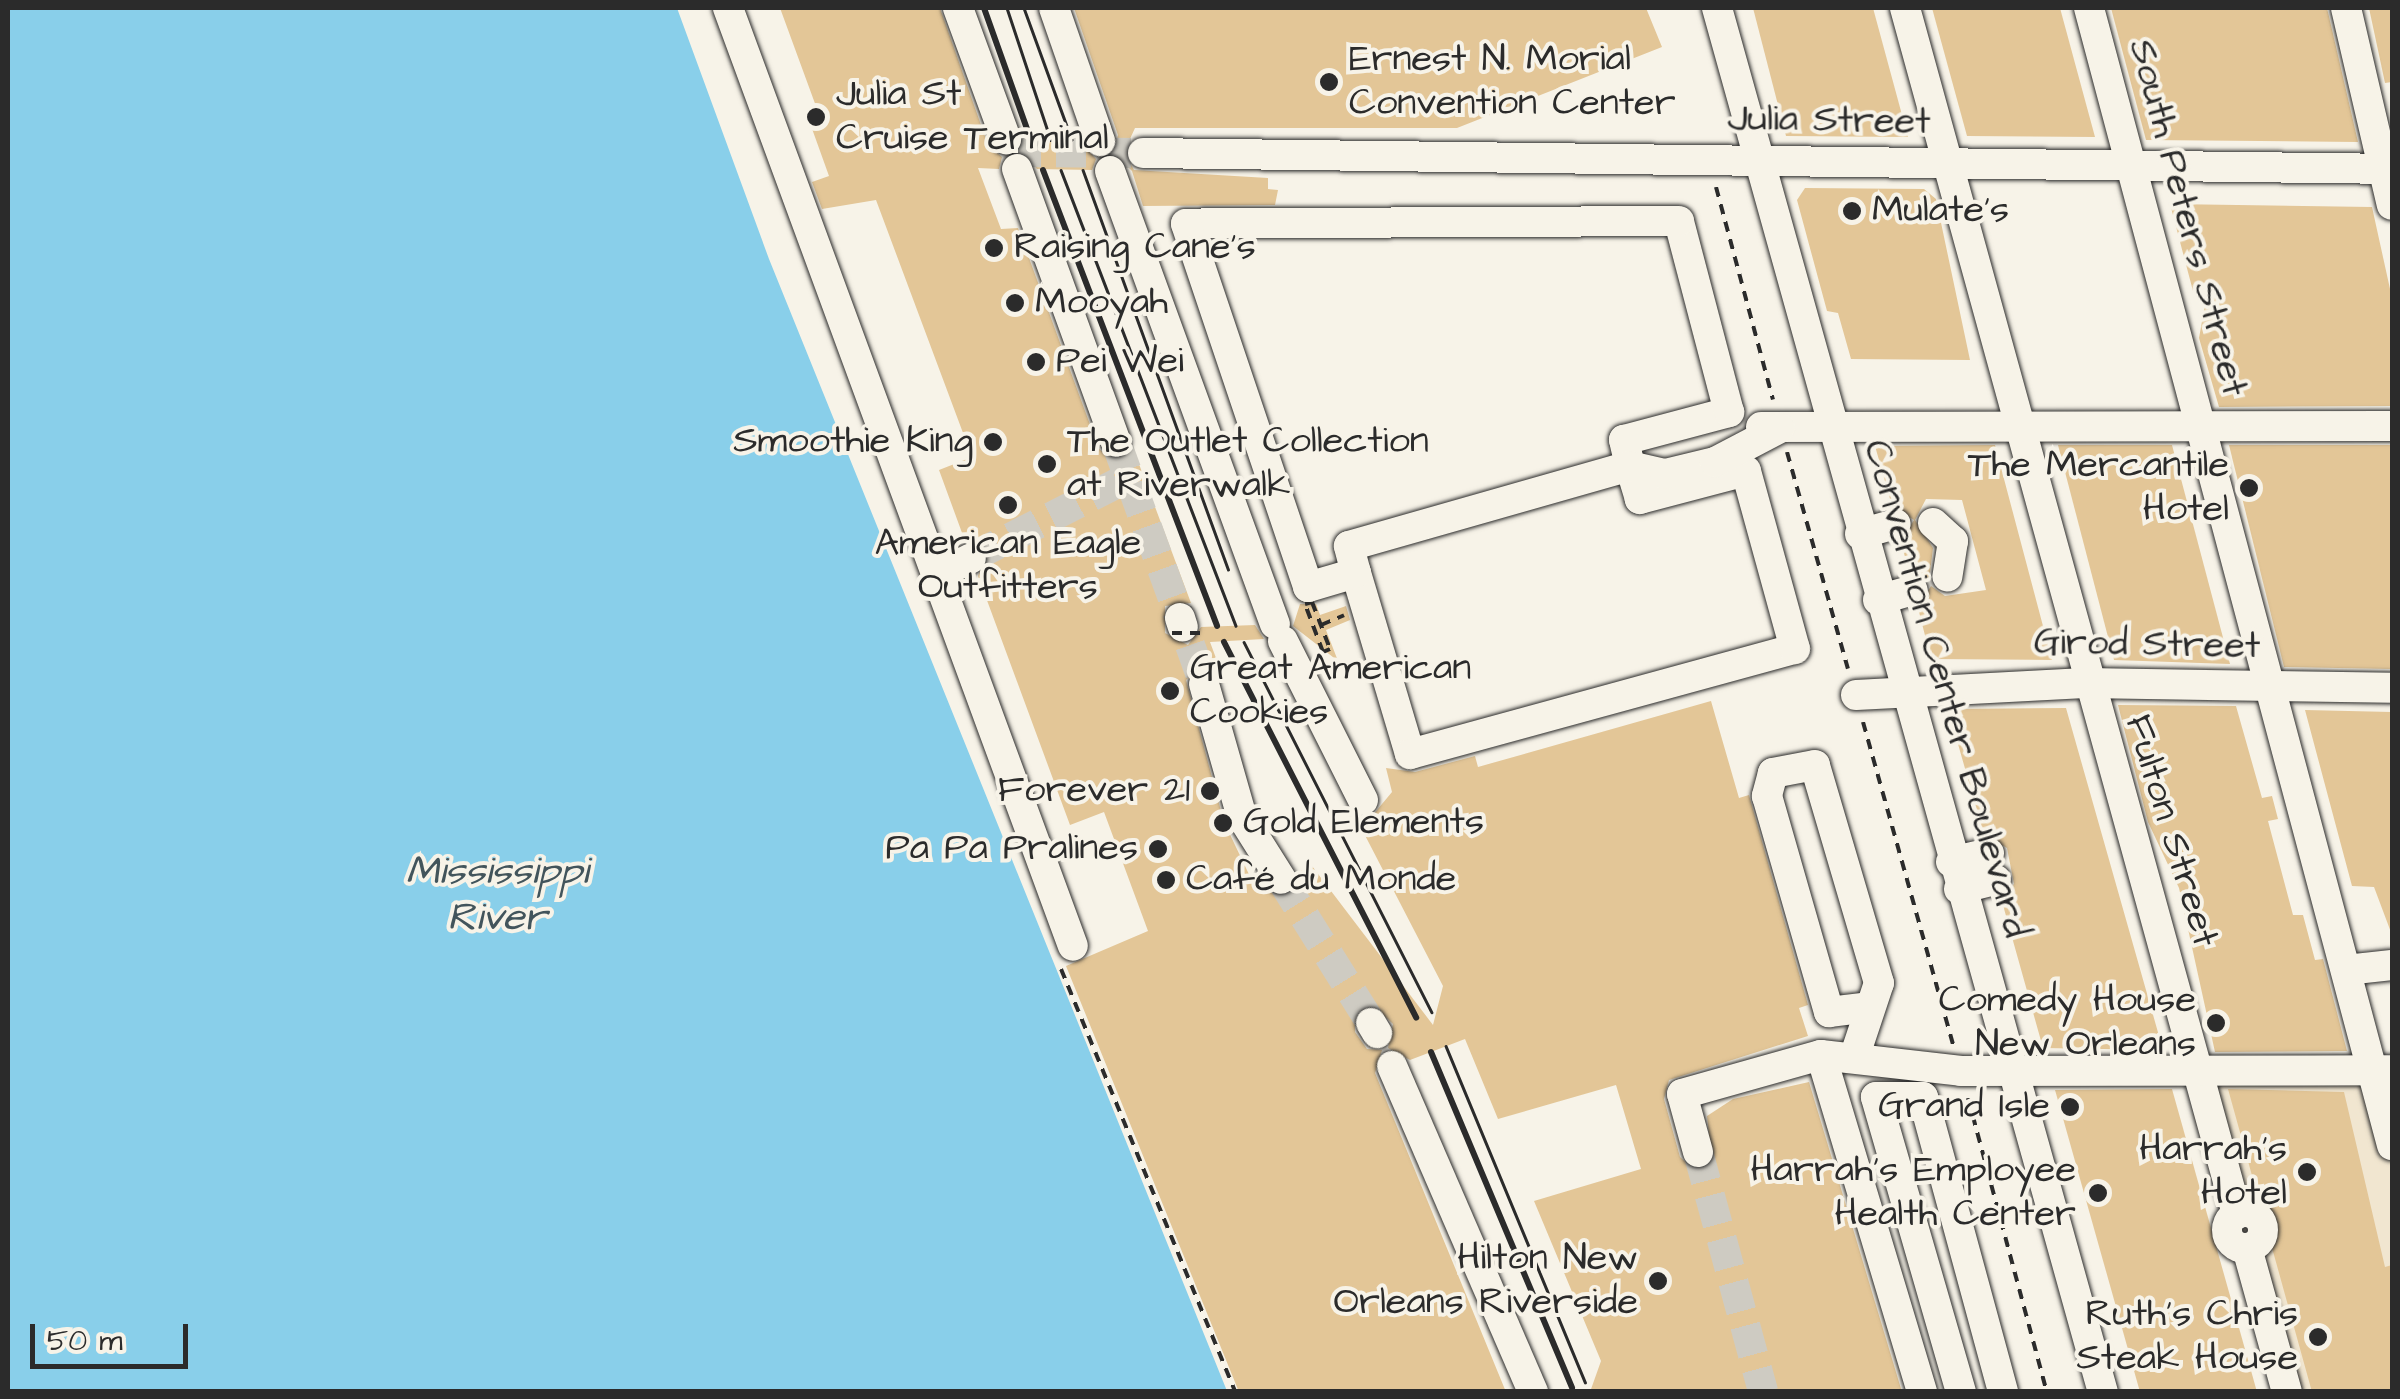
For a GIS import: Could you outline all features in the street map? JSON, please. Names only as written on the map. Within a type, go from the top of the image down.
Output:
[{"type":"street","points":[[728,8],[1073,946]]},
{"type":"street","points":[[958,8],[1006,139]]},
{"type":"street","points":[[1054,8],[1100,141]]},
{"type":"street","name":"Convention Center Boulevard","points":[[1716,8],[2102,1392]]},
{"type":"street","name":"Fulton Street","points":[[1905,8],[2084,683],[2238,1214],[2227,1234],[2247,1248],[2287,1392]]},
{"type":"street","name":"South Peters Street","points":[[2089,8],[2346,970],[2383,1070],[2391,1135]]},
{"type":"street","points":[[2346,8],[2388,169],[2392,205]]},
{"type":"street","name":"Julia Street","points":[[1143,154],[2131,165],[2202,153],[2388,169]]},
{"type":"street","points":[[1017,169],[1116,442]]},
{"type":"street","points":[[1110,171],[1288,632],[1363,800]]},
{"type":"street","points":[[1356,573],[1308,587],[1186,224],[1679,221],[1728,412],[1624,440],[1638,465],[1640,498],[1746,471],[1794,649],[1410,754],[1350,546],[1638,465],[1659,448],[1748,426],[1780,428],[1828,420],[2392,426]]},
{"type":"street","points":[[1933,523],[1953,542],[1947,578]]},
{"type":"street","points":[[1860,534],[1896,524]]},
{"type":"street","points":[[936,576],[971,558]]},
{"type":"street","points":[[1878,600],[1914,590]]},
{"type":"street","name":"Girod Street","points":[[1856,695],[1902,686],[2084,683],[2392,688]]},
{"type":"street","points":[[1204,684],[1242,818],[1281,879]]},
{"type":"street","points":[[1854,1058],[1867,1007],[1879,984],[1815,765],[1773,773],[1766,796],[1829,1012],[1867,1007]]},
{"type":"street","points":[[1955,875],[1993,866]]},
{"type":"street","points":[[2346,970],[2392,966]]},
{"type":"street","points":[[1698,1152],[1682,1094],[1821,1055],[1961,1071],[2011,1066],[2383,1070]]},
{"type":"street","points":[[1821,1055],[1927,1338],[1961,1392]]},
{"type":"street","points":[[1392,1066],[1533,1392]]},
{"type":"street","points":[[1922,1392],[1927,1338],[1876,1097],[1922,1097],[2003,1392]]},
{"type":"path","points":[[1713,178],[2047,1392]]},
{"type":"path","points":[[1312,622],[1330,649],[1321,624],[1341,616]]},
{"type":"path","points":[[1288,632],[1315,630]]},
{"type":"path","points":[[1066,982],[1236,1392]]},
{"type":"shaded area","name":"Harrah's Hotel","points":[[2224,1079],[2392,1083],[2392,1391],[2273,1391],[2193,1114]]},
{"type":"water","name":"Mississippi River","points":[[8,8],[677,8],[769,259],[1227,1391],[8,1391]]},
{"type":"building","points":[[780,8],[940,8],[988,145],[1002,157],[999,169],[978,168],[1001,229],[1018,228],[1099,449],[1114,460],[1133,448],[1191,603],[1165,606],[1165,633],[1188,645],[1201,627],[1255,625],[1264,639],[1210,642],[1223,677],[1200,666],[1186,680],[1224,822],[1256,889],[1290,895],[1298,872],[1312,866],[1433,1025],[1443,986],[1355,816],[1372,816],[1392,792],[1386,768],[1415,772],[1475,756],[1478,767],[1711,701],[1739,798],[1749,795],[1808,1005],[1799,1008],[1808,1036],[1669,1080],[1664,1099],[1680,1157],[1694,1170],[1712,1164],[1707,1116],[1733,1099],[1809,1082],[1902,1392],[1590,1392],[1601,1361],[1534,1201],[1641,1169],[1616,1085],[1498,1119],[1465,1039],[1410,1060],[1388,1048],[1393,1024],[1372,1004],[1355,1013],[1355,1032],[1367,1049],[1382,1050],[1375,1073],[1506,1392],[1239,1392],[1066,966],[1148,931],[1104,812],[1070,825],[978,576],[988,550],[965,541],[939,470],[972,457],[876,200],[822,209],[812,182],[829,176],[806,112],[817,109]]},
{"type":"building","name":"Ernest N. Morial Convention Center","points":[[1074,8],[1646,8],[1662,47],[1457,128],[1135,128],[1124,152],[1134,170],[1268,178],[1268,189],[1278,190],[1275,205],[1143,206],[1132,171],[1114,153],[1118,135]]},
{"type":"building","points":[[1753,8],[1873,8],[1908,137],[1786,136]]},
{"type":"building","points":[[1932,8],[2060,8],[2095,137],[1967,136]]},
{"type":"building","points":[[2111,8],[2327,8],[2358,142],[2146,140]]},
{"type":"building","points":[[2369,8],[2392,8],[2392,82],[2385,83]]},
{"type":"building","points":[[1024,140],[1080,141],[1096,159],[1092,170],[1037,169],[1020,151]]},
{"type":"building","points":[[1805,188],[1924,189],[1936,199],[1970,360],[1851,359],[1838,313],[1827,311],[1797,200]]},
{"type":"building","points":[[2170,204],[2372,207],[2392,298],[2392,406],[2219,407],[2199,338],[2208,288],[2193,291]]},
{"type":"building","points":[[1995,445],[2052,660],[1931,659],[1918,608],[1931,586],[1945,596],[1986,590],[1962,500],[1926,499],[1915,520],[1933,548],[1929,581],[1909,572],[1901,542],[1914,520],[1892,506],[1875,446]]},
{"type":"building","points":[[2058,445],[2172,445],[2230,664],[2114,660]]},
{"type":"building","points":[[2229,445],[2392,445],[2392,669],[2284,667]]},
{"type":"building","points":[[1300,604],[1316,604],[1320,615],[1346,606],[1350,620],[1326,630],[1338,661],[1293,626]]},
{"type":"building","points":[[2118,705],[2236,706],[2262,798],[2272,796],[2278,819],[2268,821],[2293,915],[2303,915],[2315,960],[2323,959],[2347,1051],[2215,1052],[2179,888],[2148,822]]},
{"type":"building","points":[[2066,708],[2163,1050],[2043,1048],[2001,898],[2014,884],[2007,848],[1984,835],[1948,709]]},
{"type":"building","points":[[2305,710],[2392,712],[2392,935],[2374,887],[2352,886]]},
{"type":"building","points":[[2172,1089],[2257,1392],[2140,1392],[2055,1090]]},
{"type":"building","name":"Harrah's Hotel","points":[[2228,1089],[2344,1092],[2385,1267],[2392,1265],[2392,1392],[2312,1392]]},
{"type":"tunnel","points":[[1011,152],[1143,153]]},
{"type":"tunnel","points":[[1116,442],[1180,618]]},
{"type":"tunnel","points":[[971,558],[1129,477]]},
{"type":"tunnel","points":[[1190,645],[1204,684]]},
{"type":"tunnel","points":[[1281,879],[1371,1023]]},
{"type":"tunnel","points":[[1698,1152],[1763,1392]]},
{"type":"tram line","points":[[1007,8],[1051,140]]},
{"type":"tram line","points":[[1024,8],[1072,140]]},
{"type":"tram line","points":[[1061,170],[1236,626]]},
{"type":"tram line","points":[[1083,170],[1228,569]]},
{"type":"tram line","points":[[1244,642],[1432,1012]]},
{"type":"tram line","points":[[1446,1046],[1585,1382]]},
{"type":"railway","points":[[984,8],[1031,140]]},
{"type":"railway","points":[[1043,170],[1217,626]]},
{"type":"railway","points":[[1224,642],[1416,1018]]},
{"type":"railway","points":[[1431,1052],[1572,1388]]},
{"type":"place","name":"Ernest N. Morial Convention Center","points":[[1329,82]]},
{"type":"place","name":"Julia St Cruise Terminal","points":[[816,117]]},
{"type":"place","name":"Mulate's","points":[[1852,211]]},
{"type":"place","name":"Raising Cane's","points":[[994,248]]},
{"type":"place","name":"Mooyah","points":[[1015,303]]},
{"type":"place","name":"Pei Wei","points":[[1036,362]]},
{"type":"place","name":"Smoothie King","points":[[993,442]]},
{"type":"place","name":"The Outlet Collection at Riverwalk","points":[[1047,464]]},
{"type":"place","name":"The Mercantile Hotel","points":[[2249,488]]},
{"type":"place","name":"American Eagle Outfitters","points":[[1008,505]]},
{"type":"place","name":"Great American Cookies","points":[[1170,691]]},
{"type":"place","name":"Forever 21","points":[[1210,791]]},
{"type":"place","name":"Gold Elements","points":[[1223,823]]},
{"type":"place","name":"Pa Pa Pralines","points":[[1158,849]]},
{"type":"place","name":"Café du Monde","points":[[1166,880]]},
{"type":"place","name":"Comedy House New Orleans","points":[[2216,1023]]},
{"type":"place","name":"Grand Isle","points":[[2070,1107]]},
{"type":"place","name":"Harrah's Hotel","points":[[2307,1172]]},
{"type":"place","name":"Harrah's Employee Health Center","points":[[2098,1193]]},
{"type":"place","name":"Hilton New Orleans Riverside","points":[[1658,1281]]},
{"type":"place","name":"Ruth's Chris Steak House","points":[[2318,1337]]}]
